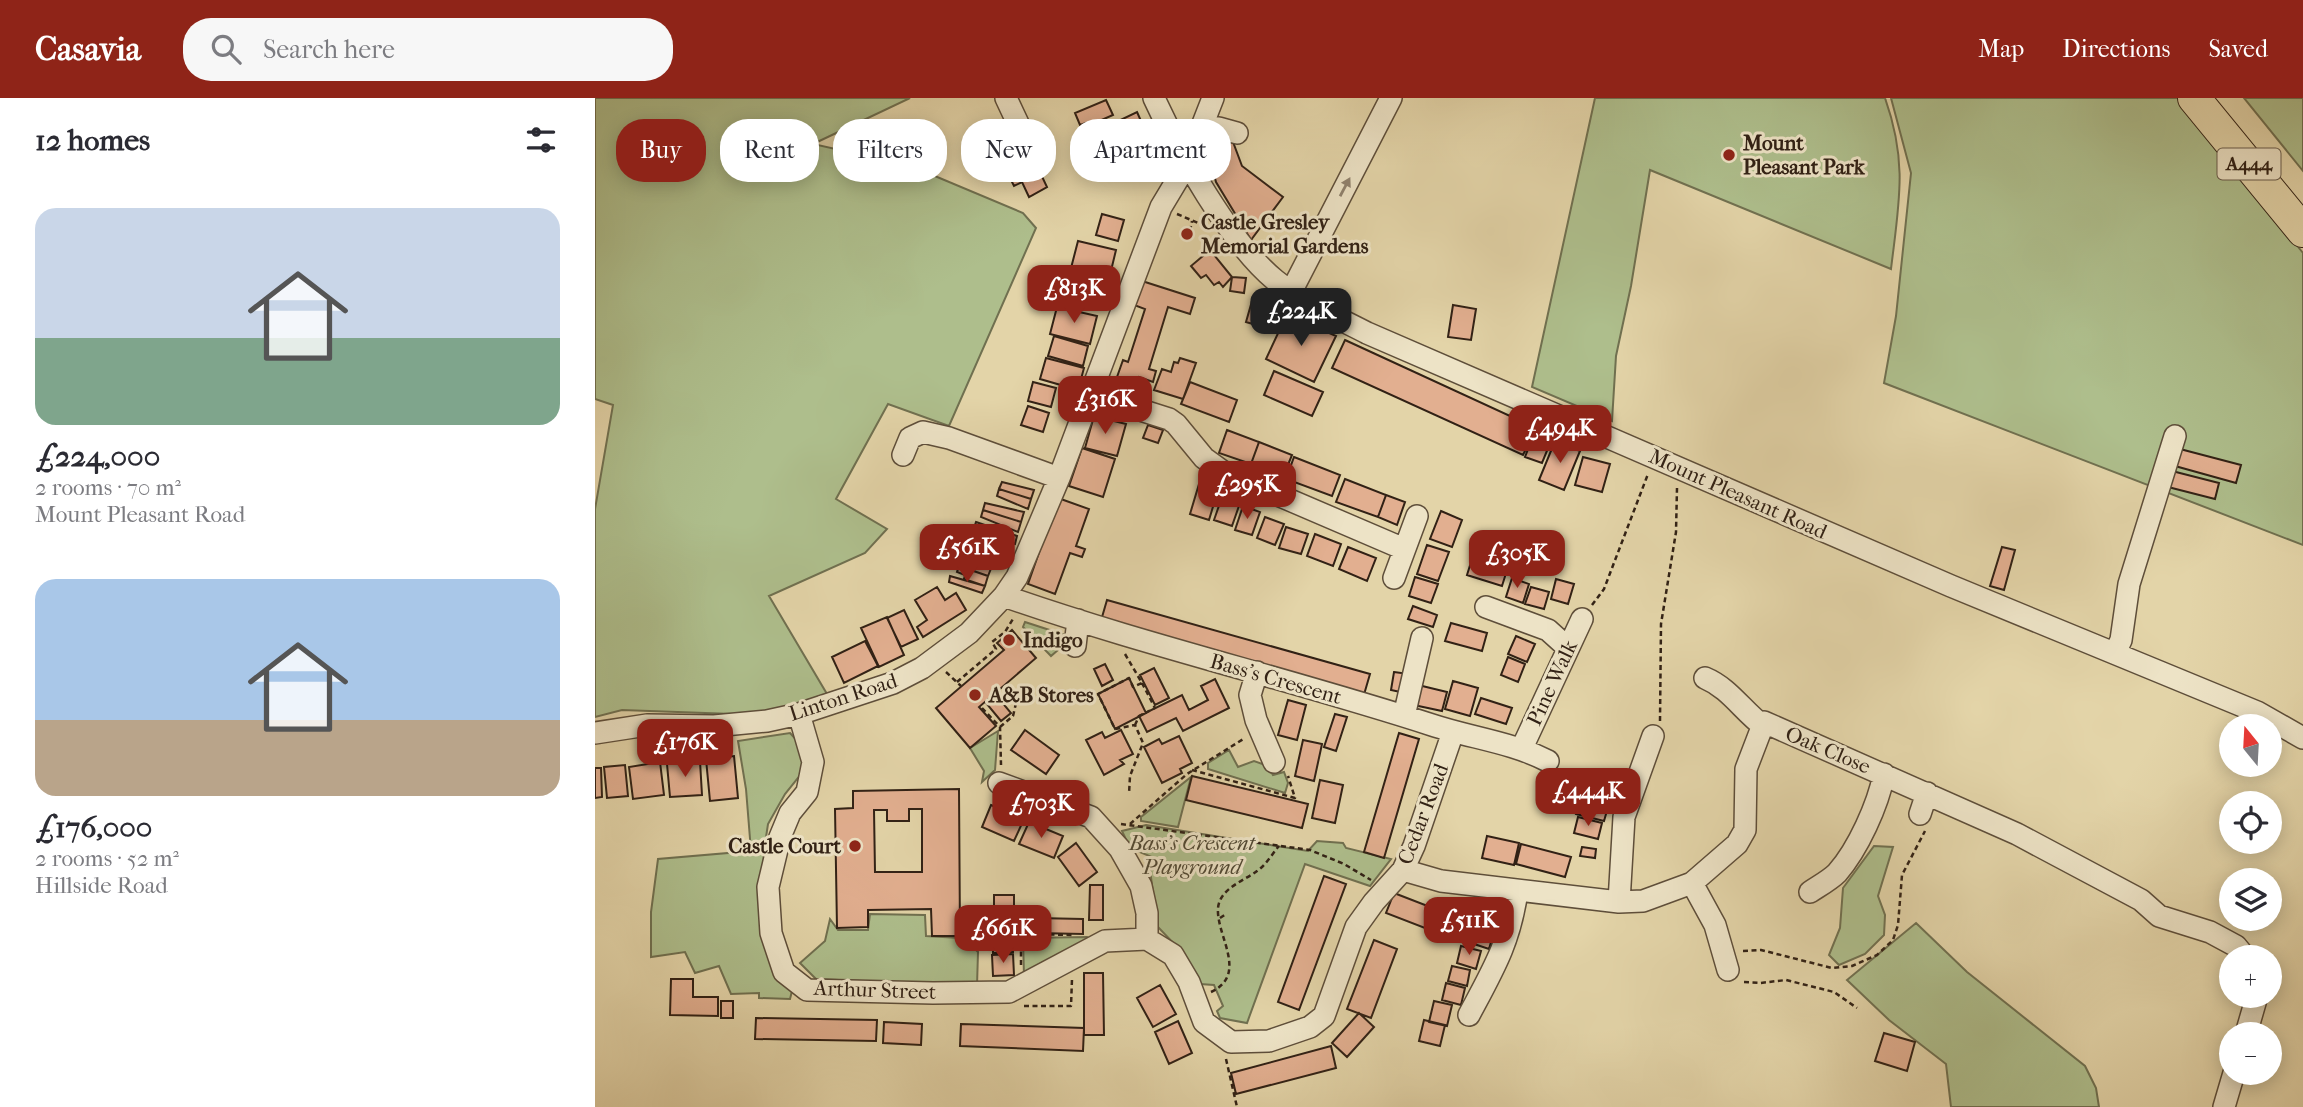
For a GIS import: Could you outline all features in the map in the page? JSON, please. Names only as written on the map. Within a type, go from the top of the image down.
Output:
[{"type":"highway","name":"A444","points":[[2194,98],[2303,231]]},
{"type":"street","points":[[1006,98],[1016,119]]},
{"type":"street","name":"Mount Pleasant Road","points":[[1154,98],[1165,119]]},
{"type":"street","name":"Linton Road","points":[[1203,119],[1213,98]]},
{"type":"street","points":[[1291,292],[1391,98]]},
{"type":"street","points":[[1231,131],[1237,133]]},
{"type":"street","name":"Linton Road","points":[[595,733],[647,725],[714,726],[767,721],[799,714],[893,683],[922,668],[969,633],[1004,596],[1017,576],[1059,478],[1161,207],[1176,182]]},
{"type":"street","name":"Mount Pleasant Road","points":[[1201,182],[1231,229],[1261,268],[1291,292],[1367,333],[1951,586],[2257,712],[2303,738]]},
{"type":"street","points":[[1093,390],[1128,406],[1169,419],[1176,424],[1194,455],[1222,471],[1404,549]]},
{"type":"street","points":[[903,455],[910,438],[923,432],[949,438],[1059,478]]},
{"type":"street","points":[[2115,653],[2121,640],[2129,584],[2175,436]]},
{"type":"street","points":[[1394,578],[1417,516]]},
{"type":"street","name":"Bass's Crescent","points":[[1004,596],[1045,612],[1257,672],[1453,732],[1522,748],[1548,761]]},
{"type":"street","points":[[1486,607],[1548,630],[1568,648]]},
{"type":"street","name":"Pine Walk","points":[[1522,748],[1582,619]]},
{"type":"street","points":[[1075,646],[1078,620]]},
{"type":"street","points":[[1404,716],[1422,638]]},
{"type":"street","points":[[1257,672],[1250,695],[1259,727],[1274,762]]},
{"type":"street","points":[[1705,678],[1726,690],[1744,712],[1763,726]]},
{"type":"street","name":"Arthur Street","points":[[799,714],[818,781],[790,813],[780,837],[768,887],[771,933],[784,971],[807,990],[1009,992],[1105,941],[1147,939]]},
{"type":"street","name":"Oak Close","points":[[1403,870],[1441,881],[1619,902],[1643,901],[1692,883],[1737,844],[1745,830],[1746,769],[1764,722],[2017,834],[2141,900],[2159,916],[2210,932],[2233,945]]},
{"type":"street","name":"Cedar Road","points":[[1231,1042],[1269,1041],[1310,1027],[1324,1016],[1356,928],[1403,870],[1414,846],[1453,732]]},
{"type":"street","points":[[1619,902],[1625,817],[1653,736]]},
{"type":"street","points":[[1810,892],[1836,873],[1856,842],[1880,795],[1884,774]]},
{"type":"street","points":[[999,783],[1096,817],[1120,849],[1141,886],[1147,913],[1147,939],[1173,955],[1189,982],[1204,1022],[1231,1042]]},
{"type":"street","points":[[1920,814],[1927,793]]},
{"type":"street","points":[[1692,883],[1715,925],[1725,962]]},
{"type":"street","points":[[1469,1015],[1501,956],[1513,922],[1517,891]]},
{"type":"street","points":[[2224,1107],[2230,1085]]},
{"type":"path","points":[[1161,207],[1207,227],[1231,229]]},
{"type":"path","points":[[1190,231],[1192,221]]},
{"type":"path","points":[[1582,619],[1604,589],[1653,457]]},
{"type":"path","points":[[1653,736],[1661,719],[1661,624],[1676,532],[1677,468]]},
{"type":"path","points":[[957,682],[996,649],[992,642],[1005,632],[1024,603]]},
{"type":"path","points":[[1122,649],[1155,708],[1139,716],[1135,725],[1143,743],[1130,776],[1129,794]]},
{"type":"path","points":[[1135,725],[1115,729],[1098,694],[1129,678],[1133,687],[1142,683]]},
{"type":"path","points":[[1000,727],[1013,716],[1017,699]]},
{"type":"path","points":[[982,708],[1000,727],[999,783]]},
{"type":"path","points":[[1130,824],[1192,770],[1225,752],[1259,727]]},
{"type":"path","points":[[1192,770],[1295,798],[1284,765],[1274,762]]},
{"type":"path","points":[[1857,1008],[1834,992],[1786,980],[1760,983],[1737,981],[1725,962],[1761,950],[1832,968],[1852,966],[1877,955],[1893,940],[1898,925],[1902,875],[1925,831],[1920,814]]},
{"type":"path","points":[[1096,817],[1119,824],[1310,850],[1325,855],[1385,889]]},
{"type":"path","points":[[1196,1000],[1221,988],[1227,980],[1230,961],[1218,908],[1221,899],[1231,887],[1259,870],[1279,846]]},
{"type":"path","points":[[1231,887],[1236,892]]},
{"type":"path","points":[[1220,918],[1226,914]]},
{"type":"path","points":[[1021,985],[1021,934],[1091,935],[1105,941]]},
{"type":"path","points":[[1231,1042],[1226,1063],[1237,1107]]},
{"type":"green space","points":[[595,98],[910,98],[866,119],[833,119],[833,135],[819,141],[819,119],[720,119],[720,182],[819,182],[819,145],[833,148],[833,182],[947,181],[1023,213],[1036,228],[949,426],[888,404],[836,499],[887,529],[865,553],[769,596],[827,694],[761,715],[622,710],[595,717],[595,509],[613,405],[595,399]]},
{"type":"green space","points":[[1595,98],[1885,98],[1897,143],[1900,183],[1891,269],[1650,170],[1631,286],[1616,356],[1612,421],[1532,387]]},
{"type":"green space","points":[[1891,98],[2179,98],[2303,253],[2303,545],[1884,383],[1896,316],[1911,173]]},
{"type":"green space","points":[[2244,98],[2303,98],[2303,171]]},
{"type":"green space","points":[[1025,622],[1068,636],[1066,643],[1051,656],[1023,627]]},
{"type":"green space","points":[[998,731],[995,770],[982,782],[984,771],[970,748]]},
{"type":"green space","points":[[790,733],[802,746],[802,773],[785,794],[768,824],[762,905],[766,905],[766,942],[770,962],[792,991],[790,999],[759,998],[759,993],[731,994],[719,966],[695,973],[685,952],[651,957],[651,912],[658,859],[751,851],[746,789],[738,741]]},
{"type":"green space","points":[[1229,750],[1238,767],[1254,761],[1268,766],[1273,775],[1284,772],[1288,783],[1285,793],[1208,769],[1208,763]]},
{"type":"green space","points":[[1191,777],[1178,827],[1141,821],[1141,817]]},
{"type":"green space","name":"Bass's Crescent Playground","points":[[1146,825],[1308,851],[1317,841],[1343,843],[1346,848],[1391,859],[1370,886],[1305,864],[1247,1023],[1220,1018],[1217,1011],[1223,1006],[1214,985],[1200,984],[1182,952],[1157,926],[1150,869],[1152,857],[1130,848],[1122,831]]},
{"type":"green space","points":[[1874,846],[1893,847],[1878,896],[1885,915],[1884,935],[1865,954],[1839,965],[1829,955],[1840,928],[1843,888]]},
{"type":"green space","points":[[870,914],[925,915],[926,936],[960,938],[962,935],[978,952],[977,986],[816,979],[800,963],[825,941],[830,919],[838,930],[868,930]]},
{"type":"green space","points":[[1916,923],[1967,972],[2085,1066],[2096,1088],[2099,1107],[1951,1107],[1946,1064],[1889,1020],[1847,980]]},
{"type":"green space","points":[[1023,938],[1088,938],[1024,976]]},
{"type":"building","points":[[1106,100],[1113,115],[1104,119],[1078,119],[1075,113]]},
{"type":"building","points":[[1137,112],[1140,119],[1122,119]]},
{"type":"building","points":[[1231,137],[1242,166],[1283,197],[1251,240],[1216,182],[1231,182]]},
{"type":"building","points":[[1022,182],[1045,182],[1047,187],[1029,197]]},
{"type":"building","points":[[1102,214],[1124,220],[1118,241],[1096,235]]},
{"type":"building","points":[[1078,241],[1116,250],[1102,308],[1063,299]]},
{"type":"building","points":[[1210,250],[1232,277],[1223,287],[1219,282],[1214,285],[1206,275],[1201,278],[1191,266]]},
{"type":"building","points":[[1232,277],[1246,278],[1244,293],[1230,291]]},
{"type":"building","points":[[1142,281],[1195,298],[1190,314],[1168,307],[1149,369],[1156,371],[1153,382],[1139,377],[1137,383],[1117,377],[1123,360],[1128,362],[1145,309],[1134,305]]},
{"type":"building","points":[[1252,301],[1276,307],[1270,329],[1246,322]]},
{"type":"building","points":[[1453,305],[1476,309],[1471,340],[1448,337]]},
{"type":"building","points":[[1057,307],[1097,316],[1090,344],[1050,334]]},
{"type":"building","points":[[1287,314],[1336,336],[1314,382],[1266,359]]},
{"type":"building","points":[[1054,336],[1088,346],[1083,366],[1048,356]]},
{"type":"building","points":[[1345,340],[1536,428],[1523,455],[1332,368]]},
{"type":"building","points":[[1046,358],[1084,368],[1078,390],[1040,379]]},
{"type":"building","points":[[1180,358],[1196,363],[1183,399],[1154,390],[1162,369],[1171,372],[1174,362],[1178,363]]},
{"type":"building","points":[[1274,371],[1323,392],[1312,416],[1264,395]]},
{"type":"building","points":[[1033,382],[1056,388],[1051,407],[1028,401]]},
{"type":"building","points":[[1190,382],[1237,400],[1229,422],[1181,404]]},
{"type":"building","points":[[1028,406],[1049,413],[1043,432],[1021,425]]},
{"type":"building","points":[[1094,416],[1126,424],[1117,456],[1085,448]]},
{"type":"building","points":[[1148,425],[1163,430],[1158,443],[1143,438]]},
{"type":"building","points":[[1536,429],[1553,436],[1542,463],[1525,457]]},
{"type":"building","points":[[1227,430],[1259,442],[1251,464],[1219,453]]},
{"type":"building","points":[[1555,441],[1580,451],[1564,490],[1539,480]]},
{"type":"building","points":[[1259,442],[1292,455],[1283,477],[1251,464]]},
{"type":"building","points":[[1082,448],[1115,459],[1103,497],[1069,486]]},
{"type":"building","points":[[2180,449],[2241,465],[2236,483],[2175,466]]},
{"type":"building","points":[[1294,457],[1340,475],[1332,496],[1286,479]]},
{"type":"building","points":[[1583,457],[1610,464],[1602,492],[1575,485]]},
{"type":"building","points":[[2172,471],[2219,483],[2215,499],[2168,487]]},
{"type":"building","points":[[1345,479],[1386,495],[1378,517],[1336,502]]},
{"type":"building","points":[[1002,482],[1034,490],[1031,499],[999,489]]},
{"type":"building","points":[[1199,484],[1218,490],[1209,520],[1190,514]]},
{"type":"building","points":[[999,489],[1031,499],[1028,509],[997,496]]},
{"type":"building","points":[[1386,495],[1405,502],[1397,525],[1378,517]]},
{"type":"building","points":[[1222,497],[1240,503],[1232,526],[1214,520]]},
{"type":"building","points":[[1058,498],[1089,509],[1076,546],[1085,549],[1082,557],[1070,553],[1055,594],[1028,584]]},
{"type":"building","points":[[985,503],[1024,512],[1021,522],[983,510]]},
{"type":"building","points":[[1243,506],[1260,512],[1252,535],[1235,530]]},
{"type":"building","points":[[983,510],[1021,522],[1018,532],[981,517]]},
{"type":"building","points":[[1441,511],[1462,520],[1452,547],[1430,539]]},
{"type":"building","points":[[1265,517],[1284,524],[1275,545],[1257,538]]},
{"type":"building","points":[[976,522],[1017,536],[1015,544],[1007,542],[1005,548],[983,540],[986,532],[974,528]]},
{"type":"building","points":[[1286,527],[1308,534],[1301,554],[1279,548]]},
{"type":"building","points":[[1315,534],[1341,544],[1333,566],[1307,556]]},
{"type":"building","points":[[978,538],[1005,548],[1002,557],[975,548]]},
{"type":"building","points":[[1427,545],[1449,552],[1438,581],[1417,574]]},
{"type":"building","points":[[1348,547],[1376,558],[1367,581],[1339,569]]},
{"type":"building","points":[[2002,547],[2015,550],[2004,590],[1990,586]]},
{"type":"building","points":[[975,548],[1002,557],[998,566],[982,561],[983,557],[973,553]]},
{"type":"building","points":[[961,559],[992,566],[988,576],[959,566]]},
{"type":"building","points":[[1472,559],[1507,570],[1502,586],[1467,575]]},
{"type":"building","points":[[959,566],[988,576],[985,586],[964,579],[965,575],[957,572]]},
{"type":"building","points":[[950,576],[985,586],[982,593],[949,582]]},
{"type":"building","points":[[1415,577],[1438,584],[1431,603],[1409,596]]},
{"type":"building","points":[[1512,578],[1529,584],[1523,603],[1506,597]]},
{"type":"building","points":[[1556,579],[1574,584],[1568,604],[1551,599]]},
{"type":"building","points":[[937,587],[945,600],[956,593],[966,610],[923,637],[917,627],[927,620],[915,600]]},
{"type":"building","points":[[1531,587],[1549,592],[1544,609],[1525,604]]},
{"type":"building","points":[[1107,600],[1370,674],[1363,698],[1100,624]]},
{"type":"building","points":[[1413,606],[1437,615],[1433,627],[1408,619]]},
{"type":"building","points":[[904,610],[918,639],[901,647],[887,618]]},
{"type":"building","points":[[887,617],[904,655],[879,667],[861,628]]},
{"type":"building","points":[[1451,623],[1487,633],[1482,651],[1445,641]]},
{"type":"building","points":[[1012,630],[1036,658],[979,707],[996,726],[970,748],[936,708],[1004,650],[997,643]]},
{"type":"building","points":[[1516,636],[1535,644],[1527,662],[1508,654]]},
{"type":"building","points":[[865,641],[878,666],[844,683],[832,657]]},
{"type":"building","points":[[1508,657],[1525,664],[1518,682],[1501,675]]},
{"type":"building","points":[[1105,664],[1113,680],[1102,686],[1094,669]]},
{"type":"building","points":[[1154,668],[1169,698],[1155,705],[1140,675]]},
{"type":"building","points":[[1394,672],[1409,674],[1405,693],[1391,690]]},
{"type":"building","points":[[1129,678],[1146,713],[1115,729],[1098,694]]},
{"type":"building","points":[[1215,679],[1229,708],[1183,731],[1176,718],[1147,732],[1139,716],[1182,695],[1189,710],[1208,700],[1201,686]]},
{"type":"building","points":[[1453,681],[1478,688],[1470,716],[1445,709]]},
{"type":"building","points":[[1414,684],[1447,692],[1442,711],[1409,704]]},
{"type":"building","points":[[996,695],[1011,713],[1001,721],[986,703]]},
{"type":"building","points":[[1481,698],[1512,708],[1506,724],[1475,714]]},
{"type":"building","points":[[1288,700],[1306,705],[1297,740],[1278,735]]},
{"type":"building","points":[[1335,714],[1347,717],[1336,751],[1324,747]]},
{"type":"building","points":[[1025,730],[1059,755],[1046,774],[1011,750]]},
{"type":"building","points":[[1121,730],[1133,754],[1120,760],[1124,764],[1104,775],[1086,740],[1102,732],[1105,738]]},
{"type":"building","points":[[1399,733],[1419,739],[1384,858],[1364,852]]},
{"type":"building","points":[[1179,736],[1192,763],[1180,769],[1182,773],[1162,783],[1144,747],[1159,739],[1162,744]]},
{"type":"building","points":[[1303,740],[1322,744],[1314,781],[1295,776]]},
{"type":"building","points":[[734,756],[738,798],[710,801],[706,759]]},
{"type":"building","points":[[700,761],[702,795],[670,797],[667,764]]},
{"type":"building","points":[[660,762],[664,795],[633,799],[629,767]]},
{"type":"building","points":[[625,765],[628,796],[607,798],[604,767]]},
{"type":"building","points":[[595,768],[601,768],[602,797],[595,798]]},
{"type":"building","points":[[1192,776],[1308,804],[1302,828],[1186,800]]},
{"type":"building","points":[[1320,780],[1343,785],[1335,823],[1312,818]]},
{"type":"building","name":"Castle Court","points":[[959,789],[960,936],[932,936],[931,909],[868,910],[868,927],[837,928],[835,809],[853,808],[853,791]],"holes":[[[909,809],[922,809],[922,872],[875,872],[874,810],[887,810],[887,821],[909,821]]]},
{"type":"building","points":[[1582,792],[1610,800],[1604,821],[1576,814]]},
{"type":"building","points":[[991,805],[1024,819],[1014,841],[982,827]]},
{"type":"building","points":[[1578,817],[1602,823],[1598,839],[1574,833]]},
{"type":"building","points":[[1029,822],[1063,836],[1054,858],[1019,844]]},
{"type":"building","points":[[1487,836],[1519,843],[1514,865],[1482,858]]},
{"type":"building","points":[[1076,843],[1097,872],[1079,886],[1058,857]]},
{"type":"building","points":[[1521,844],[1571,857],[1565,877],[1516,864]]},
{"type":"building","points":[[1582,847],[1596,849],[1595,858],[1580,856]]},
{"type":"building","points":[[1324,876],[1346,884],[1299,1010],[1278,1002]]},
{"type":"building","points":[[1090,885],[1103,885],[1103,920],[1089,920]]},
{"type":"building","points":[[1394,893],[1451,915],[1443,935],[1386,913]]},
{"type":"building","points":[[994,895],[1014,895],[1014,915],[994,914]]},
{"type":"building","points":[[994,915],[1014,916],[1014,934],[994,933]]},
{"type":"building","points":[[1036,918],[1083,919],[1083,934],[1036,933]]},
{"type":"building","points":[[1474,922],[1495,928],[1489,949],[1468,942]]},
{"type":"building","points":[[993,935],[1013,935],[1013,952],[993,953]]},
{"type":"building","points":[[1374,940],[1397,949],[1371,1018],[1347,1009]]},
{"type":"building","points":[[1461,946],[1481,951],[1476,969],[1457,963]]},
{"type":"building","points":[[1013,954],[1014,975],[993,976],[992,955]]},
{"type":"building","points":[[1452,966],[1470,970],[1467,986],[1448,981]]},
{"type":"building","points":[[1084,973],[1103,973],[1104,1035],[1084,1035]]},
{"type":"building","points":[[671,979],[693,979],[693,997],[718,997],[718,1016],[670,1015]]},
{"type":"building","points":[[1446,983],[1465,988],[1461,1005],[1442,1000]]},
{"type":"building","points":[[1160,985],[1176,1014],[1153,1027],[1137,998]]},
{"type":"building","points":[[721,1001],[733,1001],[733,1018],[721,1018]]},
{"type":"building","points":[[1434,1001],[1452,1005],[1447,1026],[1429,1022]]},
{"type":"building","points":[[1359,1013],[1374,1027],[1347,1057],[1332,1043]]},
{"type":"building","points":[[756,1018],[877,1020],[876,1041],[755,1039]]},
{"type":"building","points":[[1424,1020],[1445,1025],[1440,1046],[1419,1041]]},
{"type":"building","points":[[1178,1021],[1192,1053],[1169,1064],[1155,1032]]},
{"type":"building","points":[[884,1022],[922,1024],[921,1045],[883,1043]]},
{"type":"building","points":[[961,1024],[1084,1028],[1083,1051],[960,1046]]},
{"type":"building","points":[[1884,1033],[1915,1042],[1907,1071],[1875,1061]]},
{"type":"building","points":[[1331,1046],[1336,1068],[1236,1094],[1231,1073]]},
{"type":"place","name":"Mount Pleasant Park","points":[[1729,155]]},
{"type":"place","name":"Castle Gresley Memorial Gardens","points":[[1187,234]]},
{"type":"place","name":"Indigo","points":[[1009,640]]},
{"type":"place","name":"A&B Stores","points":[[975,695]]},
{"type":"place","name":"Castle Court","points":[[855,846]]}]
